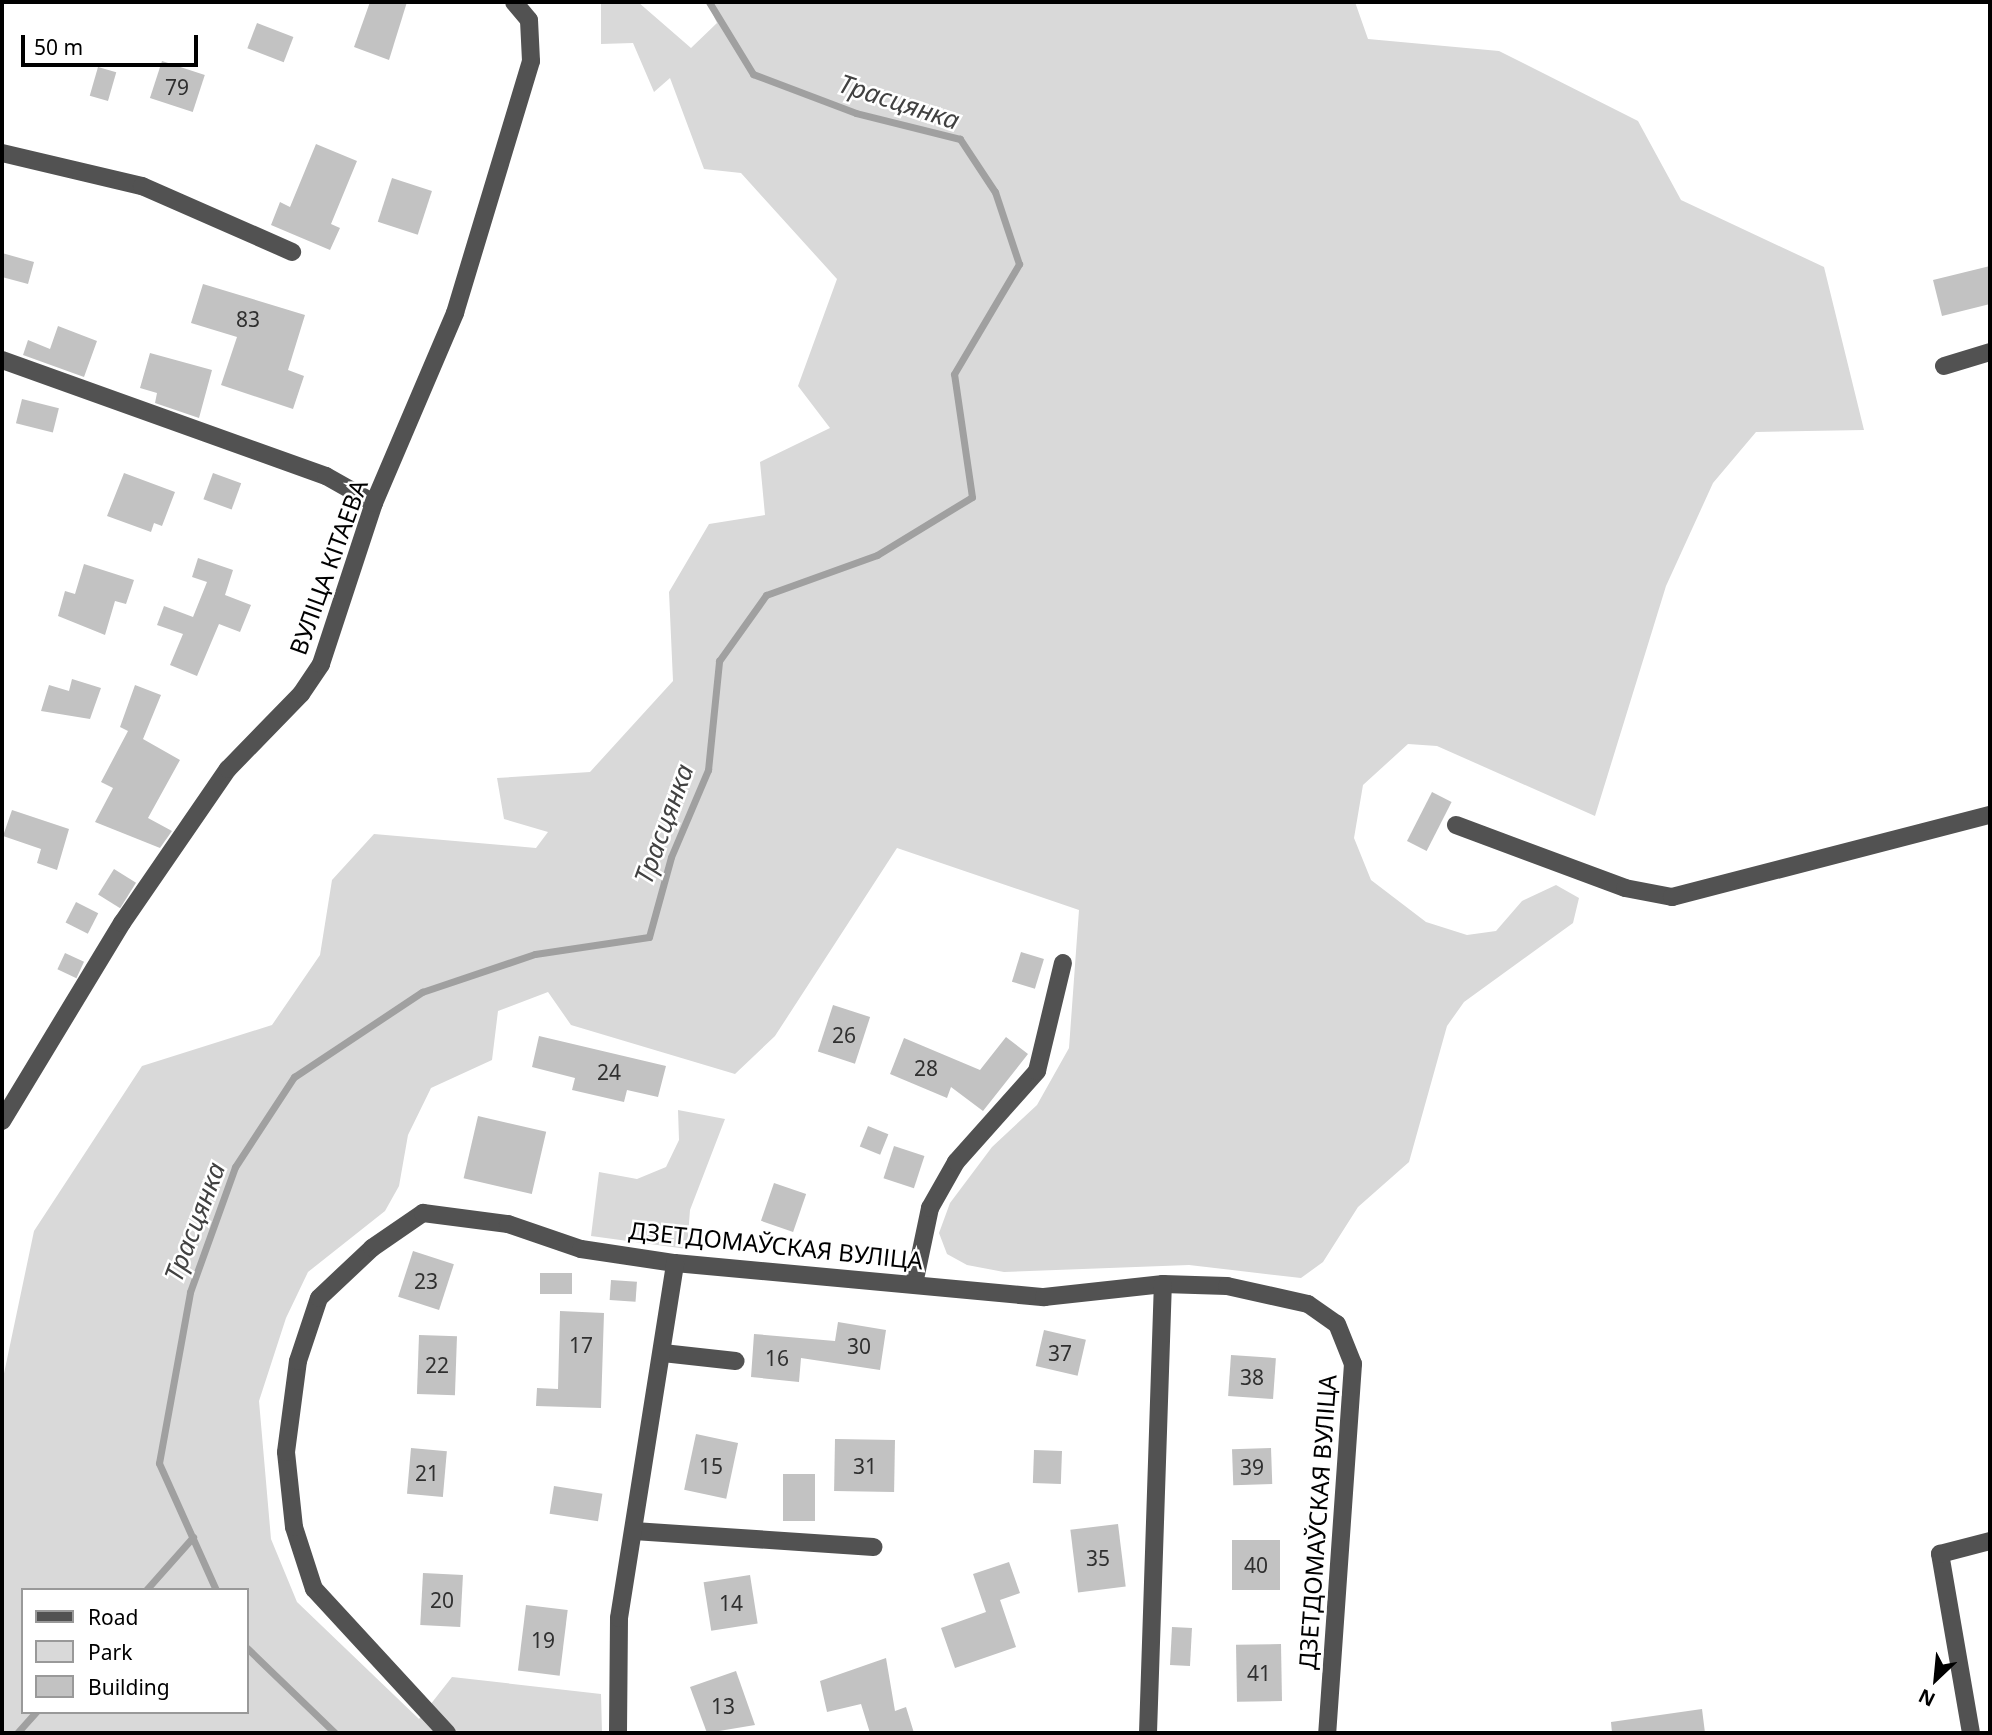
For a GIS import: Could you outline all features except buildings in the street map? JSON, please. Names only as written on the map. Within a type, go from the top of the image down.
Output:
[{"type":"street","name":"ВУЛІЦА КІТАЕВА","points":[[2,1121],[122,923],[228,769],[301,694],[321,664],[374,503],[455,313],[531,61],[529,20],[514,2]]},
{"type":"street","points":[[2,153],[142,186],[292,252]]},
{"type":"street","points":[[1944,366],[1990,352]]},
{"type":"street","points":[[2,360],[326,476],[374,503]]},
{"type":"street","points":[[1456,825],[1625,888],[1672,898],[1990,815]]},
{"type":"street","points":[[914,1284],[930,1208],[956,1162],[1037,1071],[1062,963]]},
{"type":"street","name":"ДЗЕТДОМАЎСКАЯ ВУЛІЦА","points":[[447,1733],[314,1589],[294,1527],[286,1452],[298,1361],[319,1298],[372,1248],[423,1213],[508,1224],[581,1249],[674,1263],[1044,1297],[1163,1284],[1248,1289],[1308,1304],[1337,1324],[1353,1364],[1327,1733]]},
{"type":"street","points":[[618,1733],[619,1618],[663,1353],[674,1263]]},
{"type":"street","points":[[1148,1733],[1163,1284]]},
{"type":"street","points":[[663,1353],[736,1361]]},
{"type":"street","points":[[634,1531],[873,1546]]},
{"type":"street","points":[[1971,1733],[1941,1554],[1990,1541]]},
{"type":"green space","points":[[601,2],[638,2],[691,48],[717,23],[707,2],[1355,2],[1368,39],[1499,51],[1638,121],[1681,200],[1824,267],[1864,430],[1756,432],[1713,483],[1666,586],[1595,816],[1437,746],[1408,744],[1363,785],[1354,838],[1371,880],[1426,922],[1467,935],[1496,931],[1522,901],[1556,885],[1579,898],[1573,923],[1464,1002],[1447,1026],[1409,1162],[1358,1207],[1323,1262],[1301,1278],[1189,1265],[1004,1272],[967,1265],[947,1254],[939,1233],[950,1203],[992,1147],[1037,1105],[1069,1048],[1079,910],[897,848],[775,1036],[735,1074],[571,1025],[548,992],[498,1011],[492,1060],[431,1088],[408,1135],[399,1186],[385,1211],[308,1272],[286,1318],[259,1401],[271,1539],[297,1602],[419,1719],[452,1677],[601,1694],[602,1733],[2,1733],[2,1383],[34,1231],[142,1066],[272,1025],[320,955],[332,880],[374,834],[536,848],[548,832],[504,819],[497,778],[590,772],[673,681],[669,592],[709,524],[765,515],[760,462],[830,428],[798,386],[837,279],[741,173],[704,169],[670,78],[654,92],[633,43],[601,44]]},
{"type":"green space","points":[[678,1110],[725,1119],[690,1210],[687,1249],[591,1236],[599,1172],[637,1179],[666,1167],[679,1140]]},
{"type":"waterway","name":"Трасцянка","points":[[215,1588],[159,1463],[190,1292],[235,1167],[294,1077],[422,992],[535,954],[649,937],[671,857],[708,770],[719,661],[766,595],[877,555],[972,497],[954,374],[1019,264],[995,192],[960,139],[856,113],[753,74],[709,2]]},
{"type":"waterway","points":[[148,1588],[193,1537]]},
{"type":"waterway","name":"Трасцянка","points":[[248,1649],[335,1733]]},
{"type":"waterway","points":[[17,1733],[34,1714]]}]
